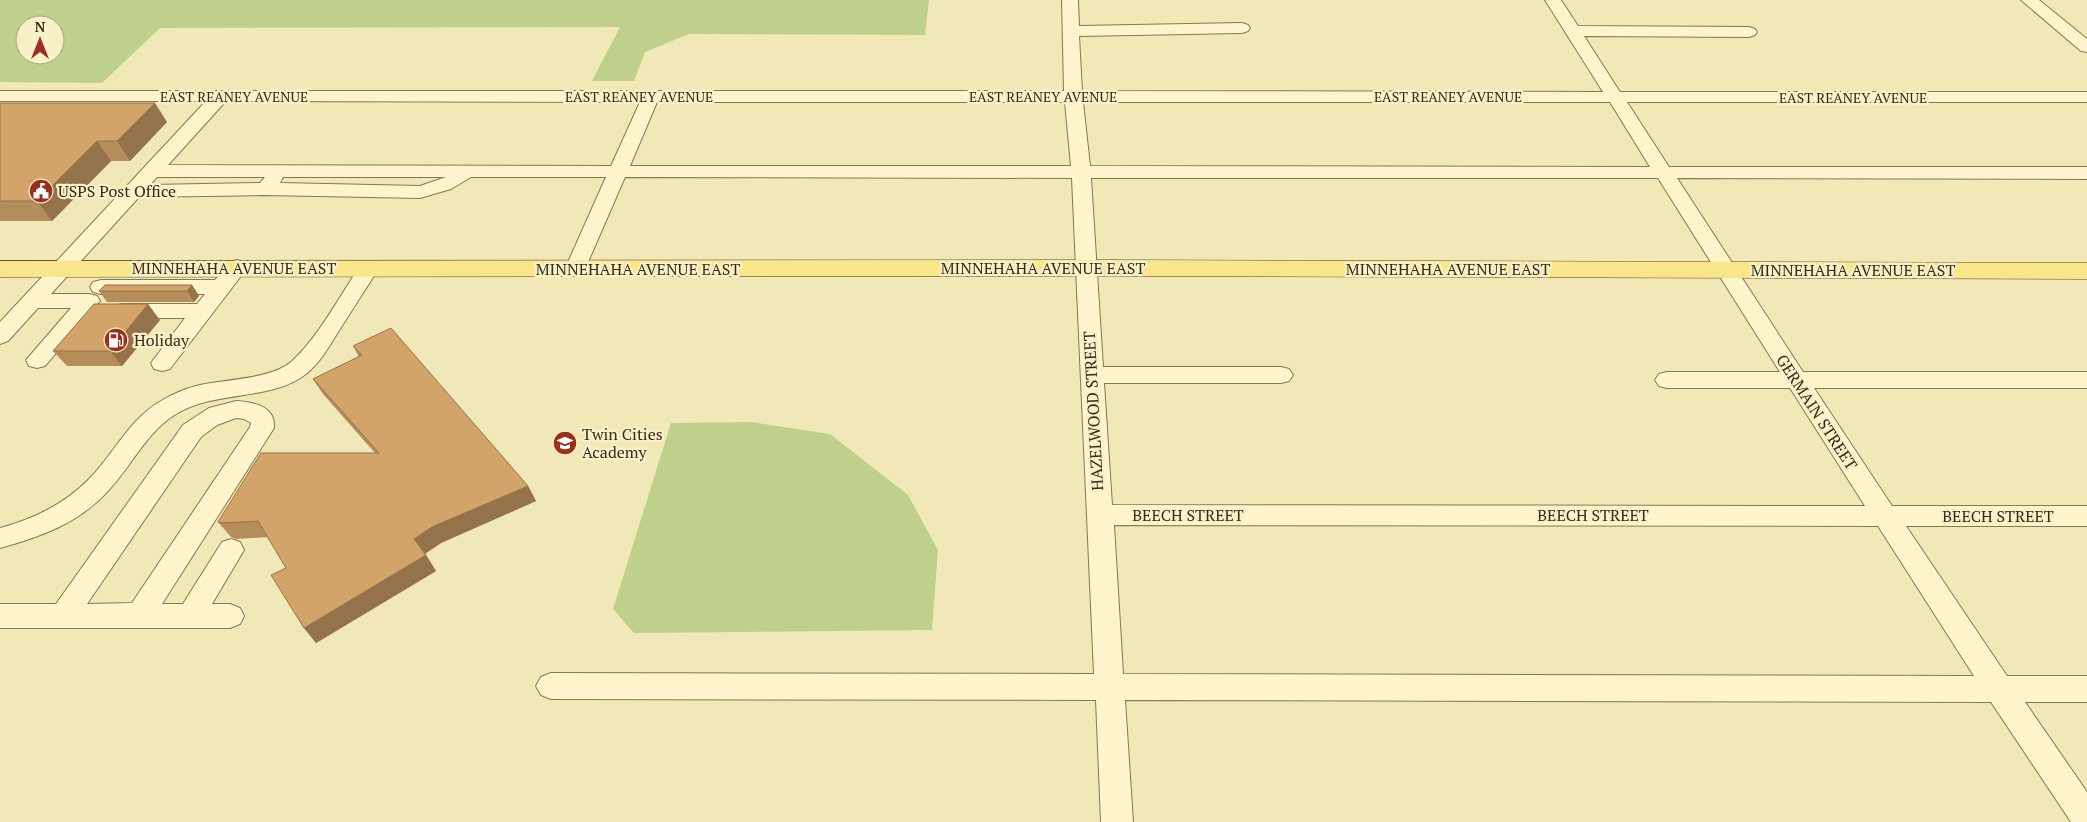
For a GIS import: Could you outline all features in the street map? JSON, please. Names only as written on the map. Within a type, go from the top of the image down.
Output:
[{"type":"main road","name":"MINNEHAHA AVENUE EAST","points":[[0,269],[236,267],[2087,271]]},
{"type":"street","name":"HAZELWOOD STREET","points":[[1070,0],[1073,95],[1080,171],[1117,822]]},
{"type":"street","name":"GERMAIN STREET","points":[[1553,0],[1664,172],[1724,270],[1797,379],[1884,516],[1997,688],[2087,820]]},
{"type":"street","points":[[2029,0],[2087,47]]},
{"type":"street","points":[[1070,31],[1242,28]]},
{"type":"street","points":[[2067,30],[2087,30]]},
{"type":"street","points":[[1573,31],[1749,32]]},
{"type":"street","points":[[0,336],[222,95]]},
{"type":"street","name":"EAST REANEY AVENUE","points":[[0,96],[1073,95],[2087,97]]},
{"type":"street","points":[[575,269],[651,96]]},
{"type":"street","points":[[153,171],[2087,174]]},
{"type":"street","points":[[265,189],[279,171]]},
{"type":"street","points":[[133,191],[265,189],[329,192],[420,192],[435,190],[466,172]]},
{"type":"street","points":[[162,363],[236,267]]},
{"type":"street","points":[[37,360],[119,268]]},
{"type":"street","points":[[0,538],[33,529],[70,509],[98,486],[147,425],[169,407],[197,394],[274,380],[297,369],[314,352],[369,268]]},
{"type":"street","points":[[32,301],[90,300],[221,287]]},
{"type":"street","points":[[90,300],[202,311]]},
{"type":"street","points":[[1091,375],[1281,375]]},
{"type":"street","points":[[1667,380],[2087,380]]},
{"type":"street","points":[[64,615],[192,431],[202,422],[219,412],[238,409],[255,412],[263,419],[262,428],[140,615]]},
{"type":"street","name":"BEECH STREET","points":[[1100,515],[2087,516]]},
{"type":"street","points":[[190,616],[231,550]]},
{"type":"street","points":[[0,616],[230,616]]},
{"type":"street","points":[[551,686],[2087,689]]},
{"type":"green space","points":[[0,0],[929,0],[925,35],[689,34],[645,52],[634,81],[592,81],[620,27],[160,28],[102,83],[0,82]]},
{"type":"green space","points":[[751,422],[830,434],[908,495],[938,550],[932,630],[634,633],[613,609],[671,423]]},
{"type":"building","points":[[0,103],[155,103],[117,141],[97,141],[37,201],[0,201]]},
{"type":"building","points":[[105,285],[192,285],[187,291],[99,291]]},
{"type":"building","points":[[94,304],[148,304],[110,351],[53,351]]},
{"type":"building","points":[[391,328],[528,486],[432,527],[414,539],[426,555],[304,628],[271,575],[286,568],[258,521],[218,522],[261,453],[379,453],[313,379],[362,355],[353,346]]},
{"type":"place","name":"USPS Post Office","points":[[41,191]]},
{"type":"place","name":"Holiday","points":[[116,340]]},
{"type":"place","name":"Twin Cities Academy","points":[[565,443]]}]
